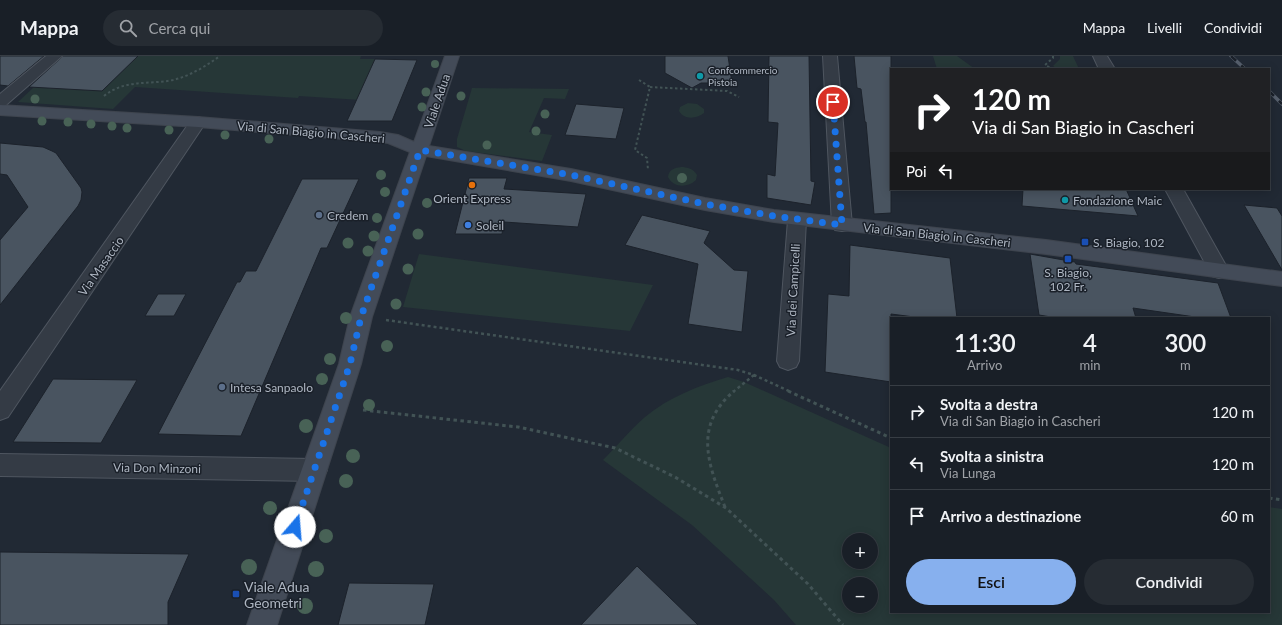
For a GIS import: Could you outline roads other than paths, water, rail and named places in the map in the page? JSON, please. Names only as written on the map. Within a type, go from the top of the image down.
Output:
[{"type":"street","points":[[0,102],[55,56]]},
{"type":"street","name":"Viale Adua","points":[[262,625],[350,364],[361,317],[452,56]]},
{"type":"street","points":[[830,56],[842,225]]},
{"type":"street","points":[[1100,56],[1106,68]]},
{"type":"street","name":"Via di San Biagio in Cascheri","points":[[0,110],[198,122],[380,137],[392,139],[420,150],[571,175],[705,204],[797,220],[1046,247],[1282,279]]},
{"type":"street","name":"Via Masaccio","points":[[1,409],[198,122]]},
{"type":"street","points":[[1175,190],[1219,270]]},
{"type":"street","name":"Via dei Campicelli","points":[[788,361],[797,220]]},
{"type":"street","name":"Via Don Minzoni","points":[[0,465],[314,470]]},
{"type":"railway","points":[[1231,56],[1244,68]]},
{"type":"railway","points":[[1270,92],[1282,104]]},
{"type":"place","name":"Confcommercio Pistoia","points":[[700,76]]},
{"type":"place","name":"Orient Express","points":[[472,185]]},
{"type":"place","name":"Fondazione Maic","points":[[1065,200]]},
{"type":"place","name":"Credem","points":[[319,215]]},
{"type":"place","name":"Soleil","points":[[468,225]]},
{"type":"place","name":"S. Biagio, 102","points":[[1085,242]]},
{"type":"place","name":"S. Biagio, 102 Fr.","points":[[1068,259]]},
{"type":"place","name":"Intesa Sanpaolo","points":[[222,387]]},
{"type":"place","name":"Viale Adua Geometri","points":[[236,594]]}]
